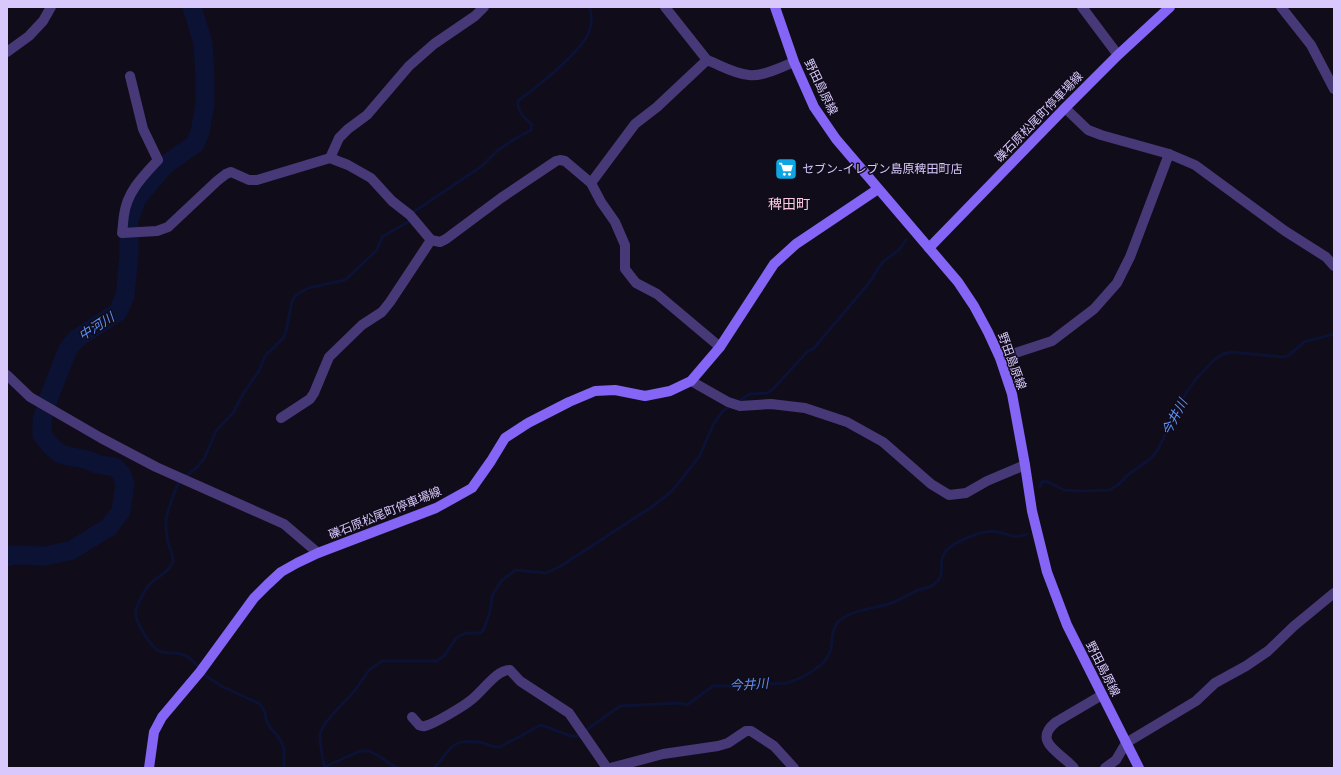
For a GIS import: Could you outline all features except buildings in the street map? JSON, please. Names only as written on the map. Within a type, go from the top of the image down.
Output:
[{"type":"main road","name":"野田島原線","points":[[775,7],[794,62],[814,107],[822,120],[836,139],[958,282],[974,306],[1000,358],[1012,394],[1032,511],[1047,572],[1067,625],[1139,768]]},
{"type":"main road","name":"礫石原松尾町停車場線","points":[[929,248],[1118,54],[1170,7]]},
{"type":"main road","name":"礫石原松尾町停車場線","points":[[149,768],[154,732],[162,718],[201,670],[254,598],[281,572],[318,553],[436,508],[472,488],[505,438],[528,423],[569,402],[595,391],[615,390],[645,396],[670,391],[691,381],[720,347],[774,264],[796,244],[878,189]]},
{"type":"street","points":[[7,52],[29,36],[43,21],[51,7]]},
{"type":"street","points":[[330,158],[339,138],[348,129],[367,115],[409,66],[434,44],[469,21],[484,7]]},
{"type":"street","points":[[665,7],[707,60],[750,76],[761,74],[794,62]]},
{"type":"street","points":[[1082,7],[1118,54]]},
{"type":"street","points":[[1281,7],[1311,45],[1334,89]]},
{"type":"street","points":[[591,182],[635,124],[657,107],[707,60]]},
{"type":"street","points":[[130,76],[143,129],[158,160],[138,183],[126,203],[122,233],[157,232],[168,227],[226,174],[231,172],[249,180],[257,180],[330,158],[371,178],[392,201],[412,218],[431,240],[436,242],[446,239],[501,198],[556,161],[560,160],[565,161],[591,182],[601,202],[615,222],[625,246],[625,269],[636,283],[657,294],[720,347]]},
{"type":"street","points":[[1065,108],[1088,130],[1169,154],[1195,165],[1285,231],[1326,257],[1334,266]]},
{"type":"street","points":[[1000,358],[1052,341],[1094,309],[1117,283],[1130,257],[1169,154]]},
{"type":"street","points":[[281,418],[310,399],[314,393],[329,356],[362,325],[375,318],[382,312],[431,240]]},
{"type":"street","points":[[7,375],[30,397],[112,444],[156,467],[284,524],[318,553]]},
{"type":"street","points":[[691,381],[728,402],[740,406],[770,404],[805,408],[847,422],[883,442],[931,484],[949,495],[966,493],[987,481],[1025,465]]},
{"type":"street","points":[[1105,768],[1116,760],[1126,743],[1196,700],[1215,683],[1246,666],[1268,651],[1294,626],[1334,594]]},
{"type":"street","points":[[412,717],[419,725],[426,726],[472,699],[500,673],[508,669],[513,672],[520,681],[569,713],[607,768]]},
{"type":"street","points":[[1074,768],[1050,747],[1047,738],[1048,732],[1051,726],[1056,722],[1102,695]]},
{"type":"street","points":[[610,768],[663,754],[718,746],[728,743],[746,731],[751,731],[774,746],[794,768]]},
{"type":"waterway","name":"中河川","points":[[7,557],[12,555],[46,556],[72,550],[109,527],[121,511],[125,483],[121,473],[115,467],[97,464],[85,459],[59,453],[42,435],[42,420],[49,397],[68,349],[76,339],[118,312],[125,296],[129,255],[129,220],[137,198],[165,165],[195,144],[200,132],[205,104],[203,43],[192,7]]},
{"type":"waterway","points":[[185,477],[204,459],[216,431],[233,413],[243,394],[259,371],[265,356],[283,338],[286,332],[292,301],[296,295],[308,288],[345,280],[376,251],[383,236],[410,221],[415,211],[482,166],[497,151],[531,130],[532,125],[518,108],[518,101],[559,68],[586,38],[591,26],[592,18],[590,7]]},
{"type":"waterway","points":[[737,402],[750,394],[767,393],[772,390],[808,351],[813,349],[870,282],[884,261],[899,250],[906,240]]},
{"type":"waterway","name":"今井川","points":[[1040,487],[1041,483],[1044,481],[1064,490],[1109,490],[1118,485],[1129,474],[1150,459],[1157,451],[1178,405],[1196,379],[1214,360],[1223,354],[1232,352],[1282,357],[1288,356],[1304,342],[1334,334]]},
{"type":"waterway","points":[[324,766],[320,733],[324,725],[356,689],[370,669],[383,661],[437,661],[444,656],[457,637],[466,633],[480,633],[483,631],[490,612],[492,596],[502,580],[516,570],[546,573],[561,566],[653,506],[672,491],[699,457],[714,423],[723,411],[732,405]]},
{"type":"waterway","points":[[180,480],[166,520],[168,542],[173,557],[172,564],[148,586],[138,604],[136,614],[143,633],[159,651],[182,654],[200,668]]},
{"type":"waterway","name":"今井川","points":[[434,768],[452,747],[461,742],[479,742],[494,747],[500,747],[541,725],[571,736],[578,736],[620,706],[680,703],[687,705],[713,686],[787,683],[793,681],[807,675],[825,661],[831,649],[835,626],[840,620],[858,611],[894,602],[916,591],[931,586],[936,582],[940,578],[942,561],[947,549],[969,537],[984,532],[998,532],[1015,537],[1027,534]]},
{"type":"waterway","points":[[203,672],[206,676],[223,687],[260,704],[265,712],[269,726],[280,739],[284,749],[284,768]]},
{"type":"waterway","name":"今井川","points":[[322,768],[360,751],[369,751],[397,768]]},
{"type":"place","name":"セブン-イレブン島原稗田町店","points":[[786,169]]},
{"type":"district","name":"稗田町","points":[[789,204]]}]
